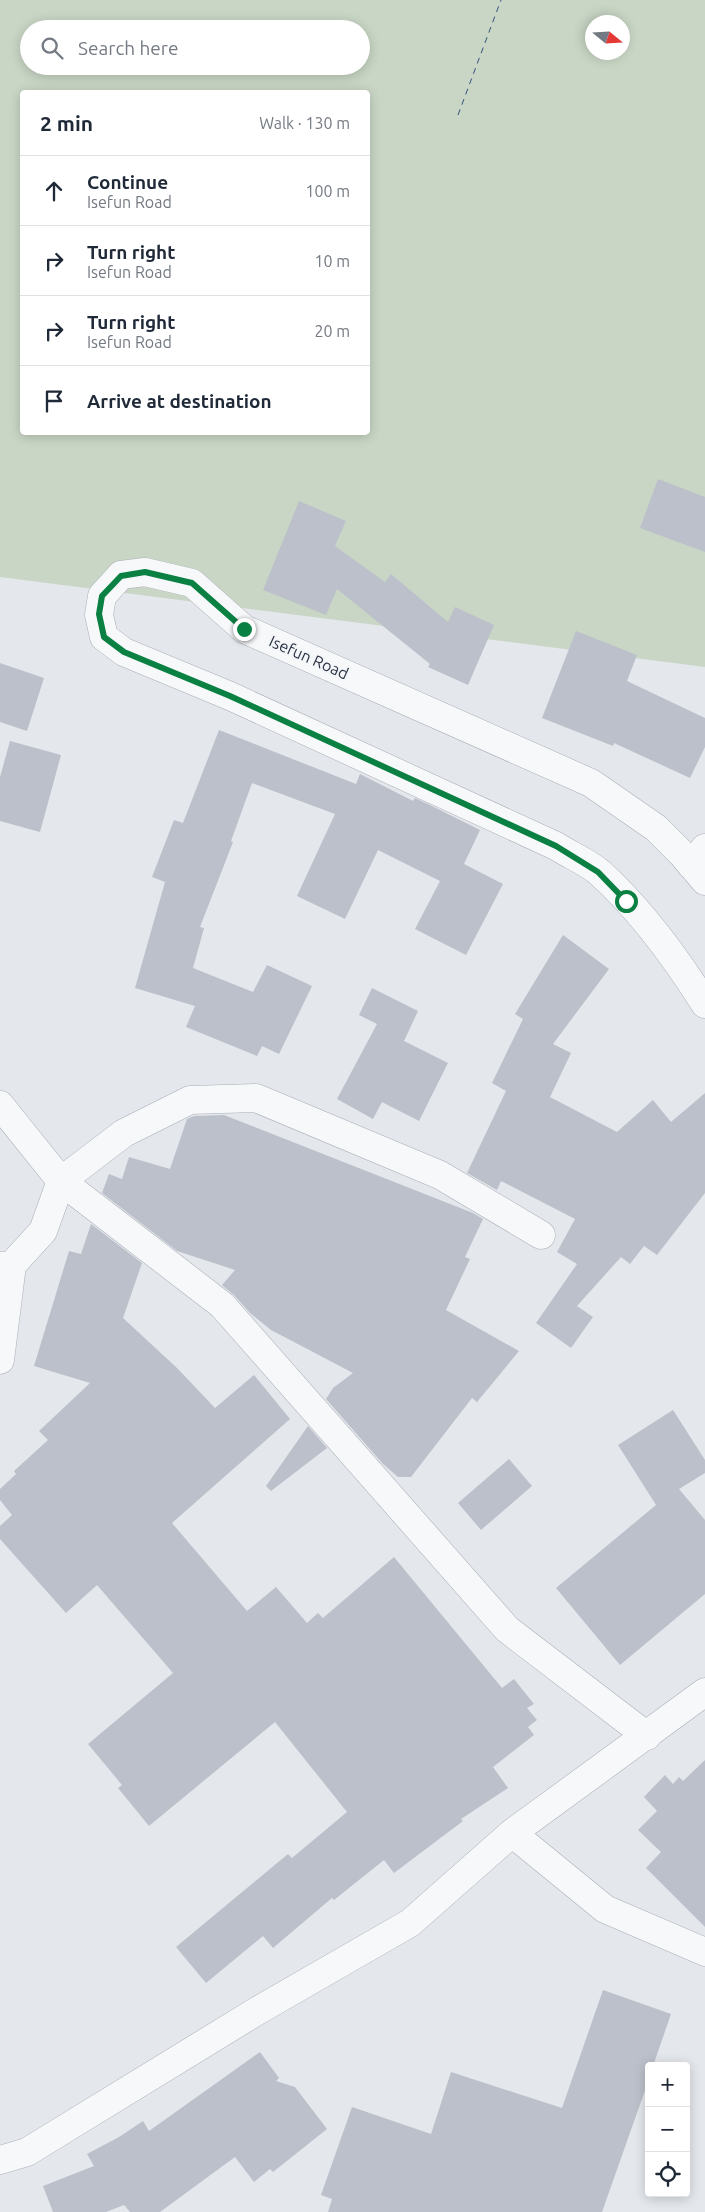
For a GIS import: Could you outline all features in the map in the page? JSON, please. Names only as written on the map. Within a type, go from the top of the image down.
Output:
[{"type":"street","name":"Isefun Road","points":[[700,865],[656,828],[591,783],[244,629],[192,583],[145,572],[121,576],[102,596],[99,614],[104,637],[124,652],[230,696],[556,846],[598,872],[626,901],[678,962],[705,1004]]},
{"type":"street","points":[[0,1360],[6,1265],[43,1232],[61,1181],[124,1133],[190,1100],[256,1098],[440,1175],[541,1235]]},
{"type":"street","points":[[0,1105],[61,1181],[222,1306],[507,1628],[647,1736]]},
{"type":"street","points":[[0,2160],[27,2152],[257,2011],[410,1923],[512,1833],[705,1692]]},
{"type":"street","points":[[512,1833],[605,1909],[705,1952]]},
{"type":"green space","points":[[0,0],[705,0],[705,667],[0,577]]},
{"type":"building","points":[[658,479],[705,497],[705,552],[640,528]]},
{"type":"building","points":[[299,501],[346,521],[335,546],[385,582],[391,574],[448,622],[455,607],[494,625],[468,685],[428,667],[430,664],[337,589],[326,615],[263,590]]},
{"type":"building","points":[[576,631],[637,655],[627,681],[705,718],[705,747],[690,778],[614,743],[613,746],[542,718]]},
{"type":"building","points":[[0,663],[44,678],[27,731],[0,722]]},
{"type":"building","points":[[219,730],[356,784],[360,774],[413,801],[415,798],[480,830],[464,864],[503,884],[466,955],[415,929],[440,881],[378,850],[345,919],[297,896],[335,814],[252,783],[231,841],[233,842],[200,927],[204,928],[193,968],[253,992],[267,965],[312,986],[279,1054],[262,1046],[257,1056],[186,1027],[195,1006],[135,988],[165,882],[152,877],[174,820],[183,823]]},
{"type":"building","points":[[10,741],[61,755],[40,832],[0,821],[0,777]]},
{"type":"building","points":[[563,935],[609,969],[553,1044],[571,1053],[550,1097],[617,1132],[653,1100],[671,1122],[705,1093],[705,1193],[657,1255],[644,1246],[630,1264],[621,1257],[577,1306],[593,1317],[571,1348],[536,1323],[577,1264],[557,1252],[575,1219],[501,1181],[497,1190],[467,1173],[506,1091],[492,1083],[523,1019],[515,1014]]},
{"type":"building","points":[[372,988],[418,1011],[404,1041],[448,1063],[419,1121],[382,1102],[373,1119],[337,1099],[377,1024],[359,1015]]},
{"type":"building","points":[[224,1115],[473,1213],[483,1219],[465,1257],[470,1259],[446,1310],[519,1351],[477,1402],[472,1398],[411,1477],[398,1477],[383,1464],[326,1399],[333,1388],[353,1373],[271,1330],[250,1313],[222,1285],[235,1270],[177,1251],[102,1193],[109,1174],[122,1179],[129,1157],[170,1169],[187,1119],[194,1116]]},
{"type":"building","points":[[91,1224],[142,1263],[123,1318],[177,1368],[215,1408],[254,1375],[290,1419],[172,1523],[247,1611],[276,1587],[307,1623],[318,1613],[323,1618],[394,1557],[502,1688],[514,1679],[534,1704],[527,1708],[537,1720],[528,1727],[534,1735],[493,1767],[508,1788],[461,1819],[463,1821],[394,1873],[384,1860],[334,1900],[332,1898],[273,1948],[263,1936],[206,1983],[176,1947],[288,1854],[292,1858],[347,1812],[275,1722],[149,1826],[118,1788],[122,1785],[88,1744],[173,1673],[97,1585],[66,1613],[0,1539],[0,1526],[12,1515],[0,1500],[0,1489],[16,1474],[14,1471],[48,1440],[39,1431],[90,1383],[34,1366],[69,1251],[81,1254]]},
{"type":"building","points":[[673,1410],[705,1460],[705,1473],[679,1489],[705,1520],[705,1594],[620,1665],[556,1588],[656,1505],[618,1445]]},
{"type":"building","points":[[308,1426],[327,1448],[271,1491],[266,1486]]},
{"type":"building","points":[[509,1459],[532,1486],[481,1530],[458,1503]]},
{"type":"building","points":[[705,1760],[705,1927],[646,1868],[661,1852],[638,1830],[657,1811],[644,1797],[665,1775],[673,1784],[679,1777],[683,1781]]},
{"type":"building","points":[[603,1990],[671,2014],[654,2062],[645,2062],[645,2090],[602,2212],[328,2212],[332,2199],[321,2195],[352,2107],[431,2134],[451,2072],[562,2108]]},
{"type":"building","points":[[260,2052],[279,2078],[276,2081],[295,2087],[327,2129],[273,2172],[270,2169],[254,2182],[235,2157],[160,2212],[130,2212],[124,2205],[106,2212],[53,2212],[43,2186],[94,2166],[87,2154],[119,2137],[143,2121],[149,2131]]},
{"type":"ferry route","points":[[458,115],[501,0]]},
{"type":"route","points":[[244,629],[192,583],[145,572],[121,576],[102,596],[99,614],[104,637],[124,652],[230,696],[556,846],[598,872],[626,901]]}]
